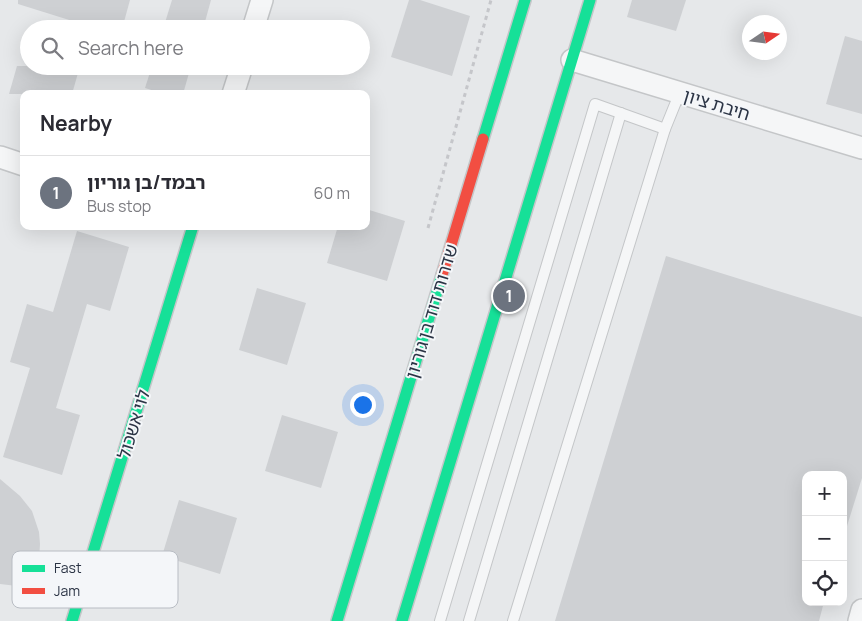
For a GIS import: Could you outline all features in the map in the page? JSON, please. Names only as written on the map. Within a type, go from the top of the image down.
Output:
[{"type":"main road","name":"שדרות דוד בן גוריון","points":[[337,621],[525,0]]},
{"type":"main road","points":[[402,621],[590,0]]},
{"type":"main road","name":"לוי אשכול","points":[[93,551],[192,230]]},
{"type":"main road","name":"לוי אשכול","points":[[72,621],[76,608]]},
{"type":"street","points":[[256,20],[262,0]]},
{"type":"street","name":"חיבת ציון","points":[[572,60],[862,148]]},
{"type":"street","points":[[234,90],[239,75]]},
{"type":"street","points":[[0,157],[20,164]]},
{"type":"street","points":[[858,621],[862,610]]},
{"type":"lane","points":[[513,621],[664,129],[680,92]]},
{"type":"lane","points":[[440,621],[595,104],[664,129]]},
{"type":"lane","points":[[468,621],[621,112]]},
{"type":"path","points":[[426,236],[492,0]]},
{"type":"building","points":[[18,0],[130,0],[124,20],[69,20],[18,4]]},
{"type":"building","points":[[172,0],[211,0],[205,20],[166,20]]},
{"type":"building","points":[[409,0],[420,0],[470,16],[452,76],[391,57]]},
{"type":"building","points":[[632,0],[686,0],[676,31],[627,17]]},
{"type":"building","points":[[845,36],[862,41],[862,114],[826,104]]},
{"type":"building","points":[[17,66],[20,66],[20,75],[77,75],[73,90],[20,90],[20,94],[9,94]]},
{"type":"building","points":[[149,75],[188,75],[184,90],[151,90],[145,88]]},
{"type":"building","points":[[370,210],[405,221],[387,281],[327,263],[337,230],[370,230]]},
{"type":"building","points":[[77,231],[129,247],[110,311],[87,304],[56,408],[80,415],[62,475],[3,457],[30,368],[10,362],[27,304],[53,312]]},
{"type":"building","points":[[666,256],[862,317],[862,478],[847,526],[847,471],[802,471],[802,606],[823,606],[819,621],[555,621]]},
{"type":"building","points":[[257,288],[306,303],[287,365],[239,350]]},
{"type":"building","points":[[282,415],[338,432],[321,488],[265,471]]},
{"type":"building","points":[[0,479],[20,496],[32,511],[39,532],[40,544],[40,551],[12,551],[12,585],[0,584]]},
{"type":"building","points":[[179,500],[237,518],[220,574],[178,561],[178,551],[164,551]]},
{"type":"traffic: fast","points":[[483,139],[525,0]]},
{"type":"traffic: fast","points":[[402,621],[590,0]]},
{"type":"traffic: fast","points":[[93,551],[192,230]]},
{"type":"traffic: fast","points":[[337,621],[442,275]]},
{"type":"traffic: fast","points":[[72,621],[76,608]]},
{"type":"traffic: jam","points":[[442,275],[483,139]]},
{"type":"place","name":"רבמד/בן גוריון","points":[[509,296]]}]
